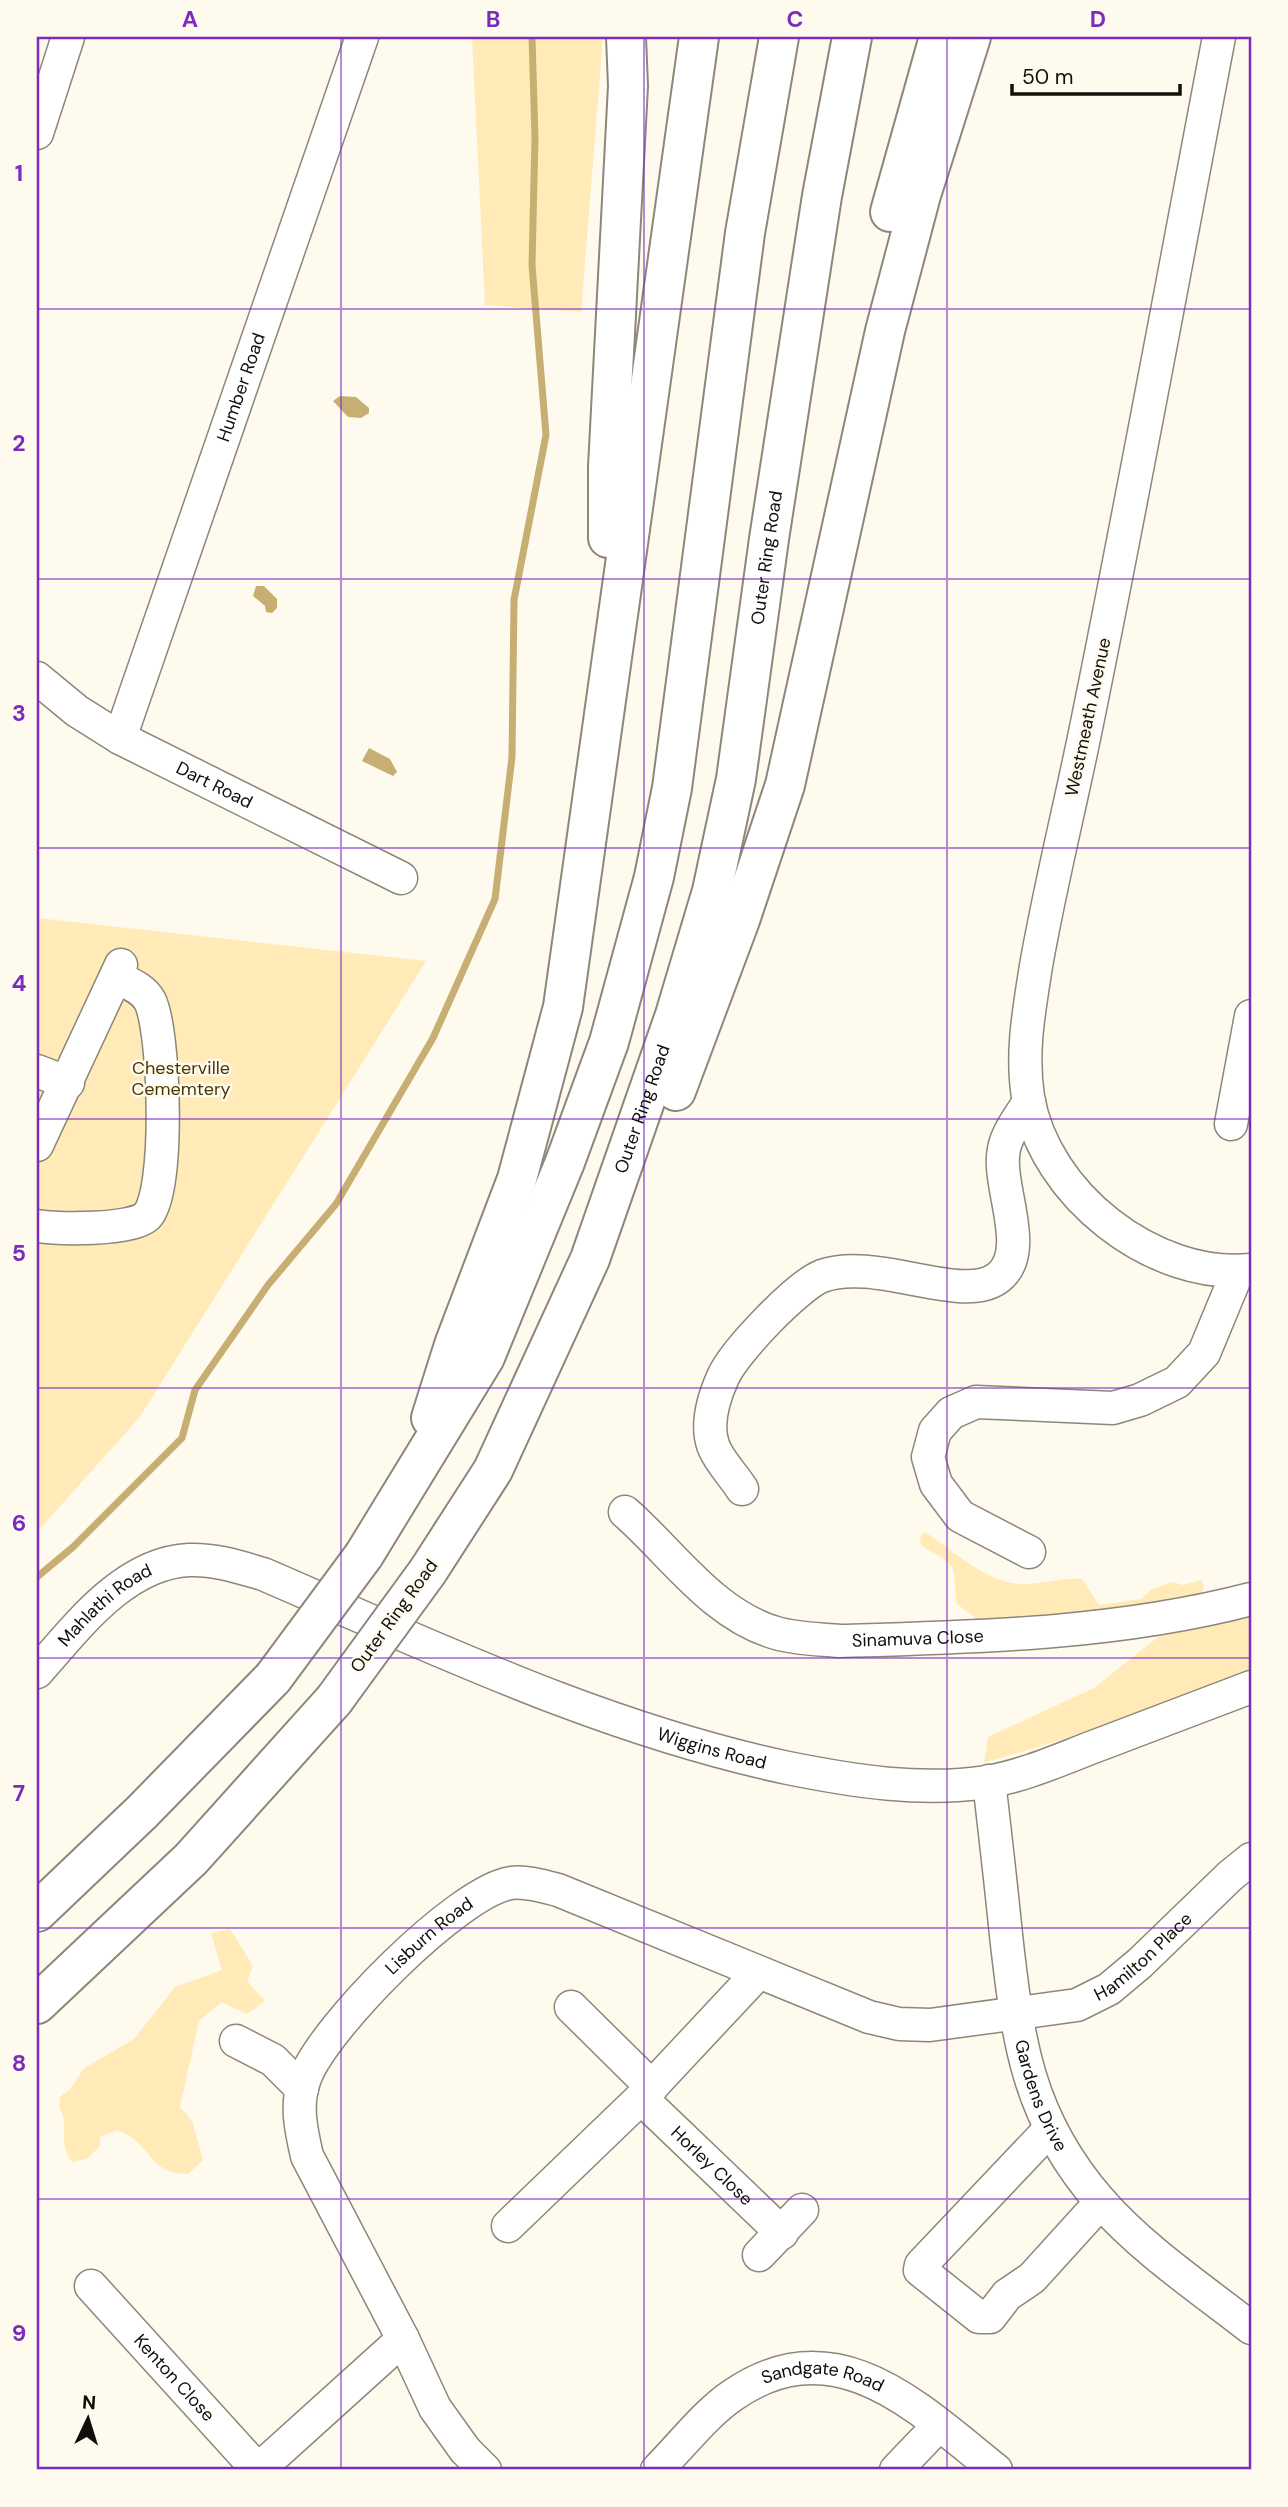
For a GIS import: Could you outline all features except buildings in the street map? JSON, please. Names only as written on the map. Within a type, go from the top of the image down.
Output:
[{"type":"highway","points":[[609,662],[608,467],[628,86],[626,37]]},
{"type":"highway","points":[[415,1474],[454,1345],[517,1179],[564,1007],[609,662],[699,37]]},
{"type":"highway","points":[[37,1912],[142,1812],[273,1678],[364,1555],[485,1357],[565,1162],[609,1042],[654,877],[672,788],[745,233],[779,37]]},
{"type":"highway","name":"Outer Ring Road","points":[[37,2004],[191,1859],[334,1700],[428,1571],[493,1470],[590,1259],[675,1015],[712,891],[734,792],[771,525],[820,210],[852,37]]},
{"type":"highway","points":[[827,590],[863,349],[892,201],[939,37]]},
{"type":"highway","points":[[590,1259],[652,1156],[740,920],[785,785],[885,331],[921,195],[971,37]]},
{"type":"street","points":[[37,133],[68,37]]},
{"type":"street","name":"Humber Road","points":[[120,738],[362,37]]},
{"type":"street","name":"Westmeath Avenue","points":[[1219,37],[1119,569],[1044,921],[1024,1038],[1029,1102],[1048,1150],[1069,1188],[1105,1222],[1160,1254],[1208,1268],[1245,1270]]},
{"type":"street","name":"Dart Road","points":[[37,678],[77,711],[120,738],[401,878]]},
{"type":"street","points":[[37,1145],[118,971],[144,993],[151,1003],[157,1027],[163,1115],[153,1204],[142,1219],[126,1223],[54,1229],[37,1226]]},
{"type":"street","points":[[1231,1124],[1251,1016]]},
{"type":"street","points":[[37,1071],[68,1083]]},
{"type":"street","points":[[743,1489],[713,1445],[713,1403],[723,1375],[794,1293],[821,1277],[866,1270],[903,1275],[949,1287],[979,1286],[999,1278],[1007,1266],[1014,1235],[1003,1173],[1004,1148],[1029,1102]]},
{"type":"street","points":[[1030,1552],[960,1516],[936,1484],[928,1457],[934,1431],[951,1413],[976,1402],[1078,1409],[1113,1408],[1140,1401],[1177,1382],[1205,1353],[1245,1270]]},
{"type":"street","name":"Sinamuva Close","points":[[625,1512],[718,1602],[774,1633],[809,1639],[840,1641],[1047,1633],[1216,1608],[1251,1599]]},
{"type":"street","name":"Mahlathi Road","points":[[37,1672],[92,1610],[122,1585],[158,1567],[187,1560]]},
{"type":"street","name":"Wiggins Road","points":[[187,1560],[222,1562],[263,1574],[566,1704],[740,1758],[887,1784],[943,1786],[989,1781],[1042,1766],[1251,1688]]},
{"type":"street","name":"Gardens Drive","points":[[989,1781],[1015,2015],[1025,2065],[1050,2129],[1070,2163],[1101,2202],[1139,2240],[1251,2328]]},
{"type":"street","name":"Hamilton Place","points":[[1015,2015],[1077,2005],[1109,1989],[1251,1859]]},
{"type":"street","name":"Lisburn Road","points":[[485,2470],[466,2450],[435,2408],[403,2339],[307,2156],[299,2116],[302,2089],[316,2055],[428,1933],[475,1897],[510,1883],[558,1890],[757,1974],[869,2017],[899,2024],[930,2025],[1015,2015]]},
{"type":"street","points":[[508,2226],[646,2093],[757,1974]]},
{"type":"street","name":"Horley Close","points":[[571,2007],[646,2093],[792,2222],[759,2255]]},
{"type":"street","points":[[236,2041],[273,2060],[302,2089]]},
{"type":"street","points":[[1050,2129],[921,2265],[920,2270],[979,2317],[990,2316],[1007,2295],[1032,2278],[1101,2202]]},
{"type":"street","name":"Kenton Close","points":[[91,2287],[258,2470],[403,2339]]},
{"type":"street","name":"Sandgate Road","points":[[657,2470],[732,2396],[757,2381],[789,2370],[822,2367],[850,2371],[886,2387],[996,2470]]},
{"type":"street","points":[[896,2470],[939,2425]]},
{"type":"green space","points":[[472,37],[603,37],[581,312],[485,305]]},
{"type":"green space","name":"Chesterville Cememtery","points":[[37,918],[426,961],[139,1418],[37,1532]]},
{"type":"green space","points":[[925,1532],[983,1572],[1008,1582],[1029,1584],[1082,1579],[1099,1605],[1141,1599],[1152,1589],[1173,1582],[1183,1585],[1201,1580],[1204,1586],[1201,1595],[1184,1601],[986,1626],[957,1604],[952,1566],[922,1546],[919,1538]]},
{"type":"green space","points":[[1251,1614],[1251,1668],[1121,1722],[984,1763],[988,1737],[1094,1688],[1168,1629]]},
{"type":"green space","points":[[230,1929],[253,1966],[247,1981],[265,2001],[247,2014],[222,2002],[199,2021],[180,2107],[192,2121],[203,2160],[188,2174],[175,2173],[165,2169],[137,2142],[117,2130],[100,2137],[100,2146],[87,2159],[72,2162],[65,2147],[60,2097],[71,2088],[83,2069],[134,2039],[175,1987],[222,1970],[211,1933]]},
{"type":"shaded area","points":[[340,396],[356,397],[369,408],[369,413],[361,418],[348,417],[333,401]]},
{"type":"shaded area","points":[[256,586],[264,586],[277,599],[277,608],[272,613],[266,612],[265,606],[253,596]]},
{"type":"shaded area","points":[[369,748],[390,759],[397,772],[393,776],[362,761]]},
{"type":"waterway","points":[[37,1577],[73,1547],[182,1438],[195,1390],[268,1285],[336,1204],[433,1038],[495,899],[512,757],[514,600],[546,435],[532,265],[535,138],[532,37]]}]
